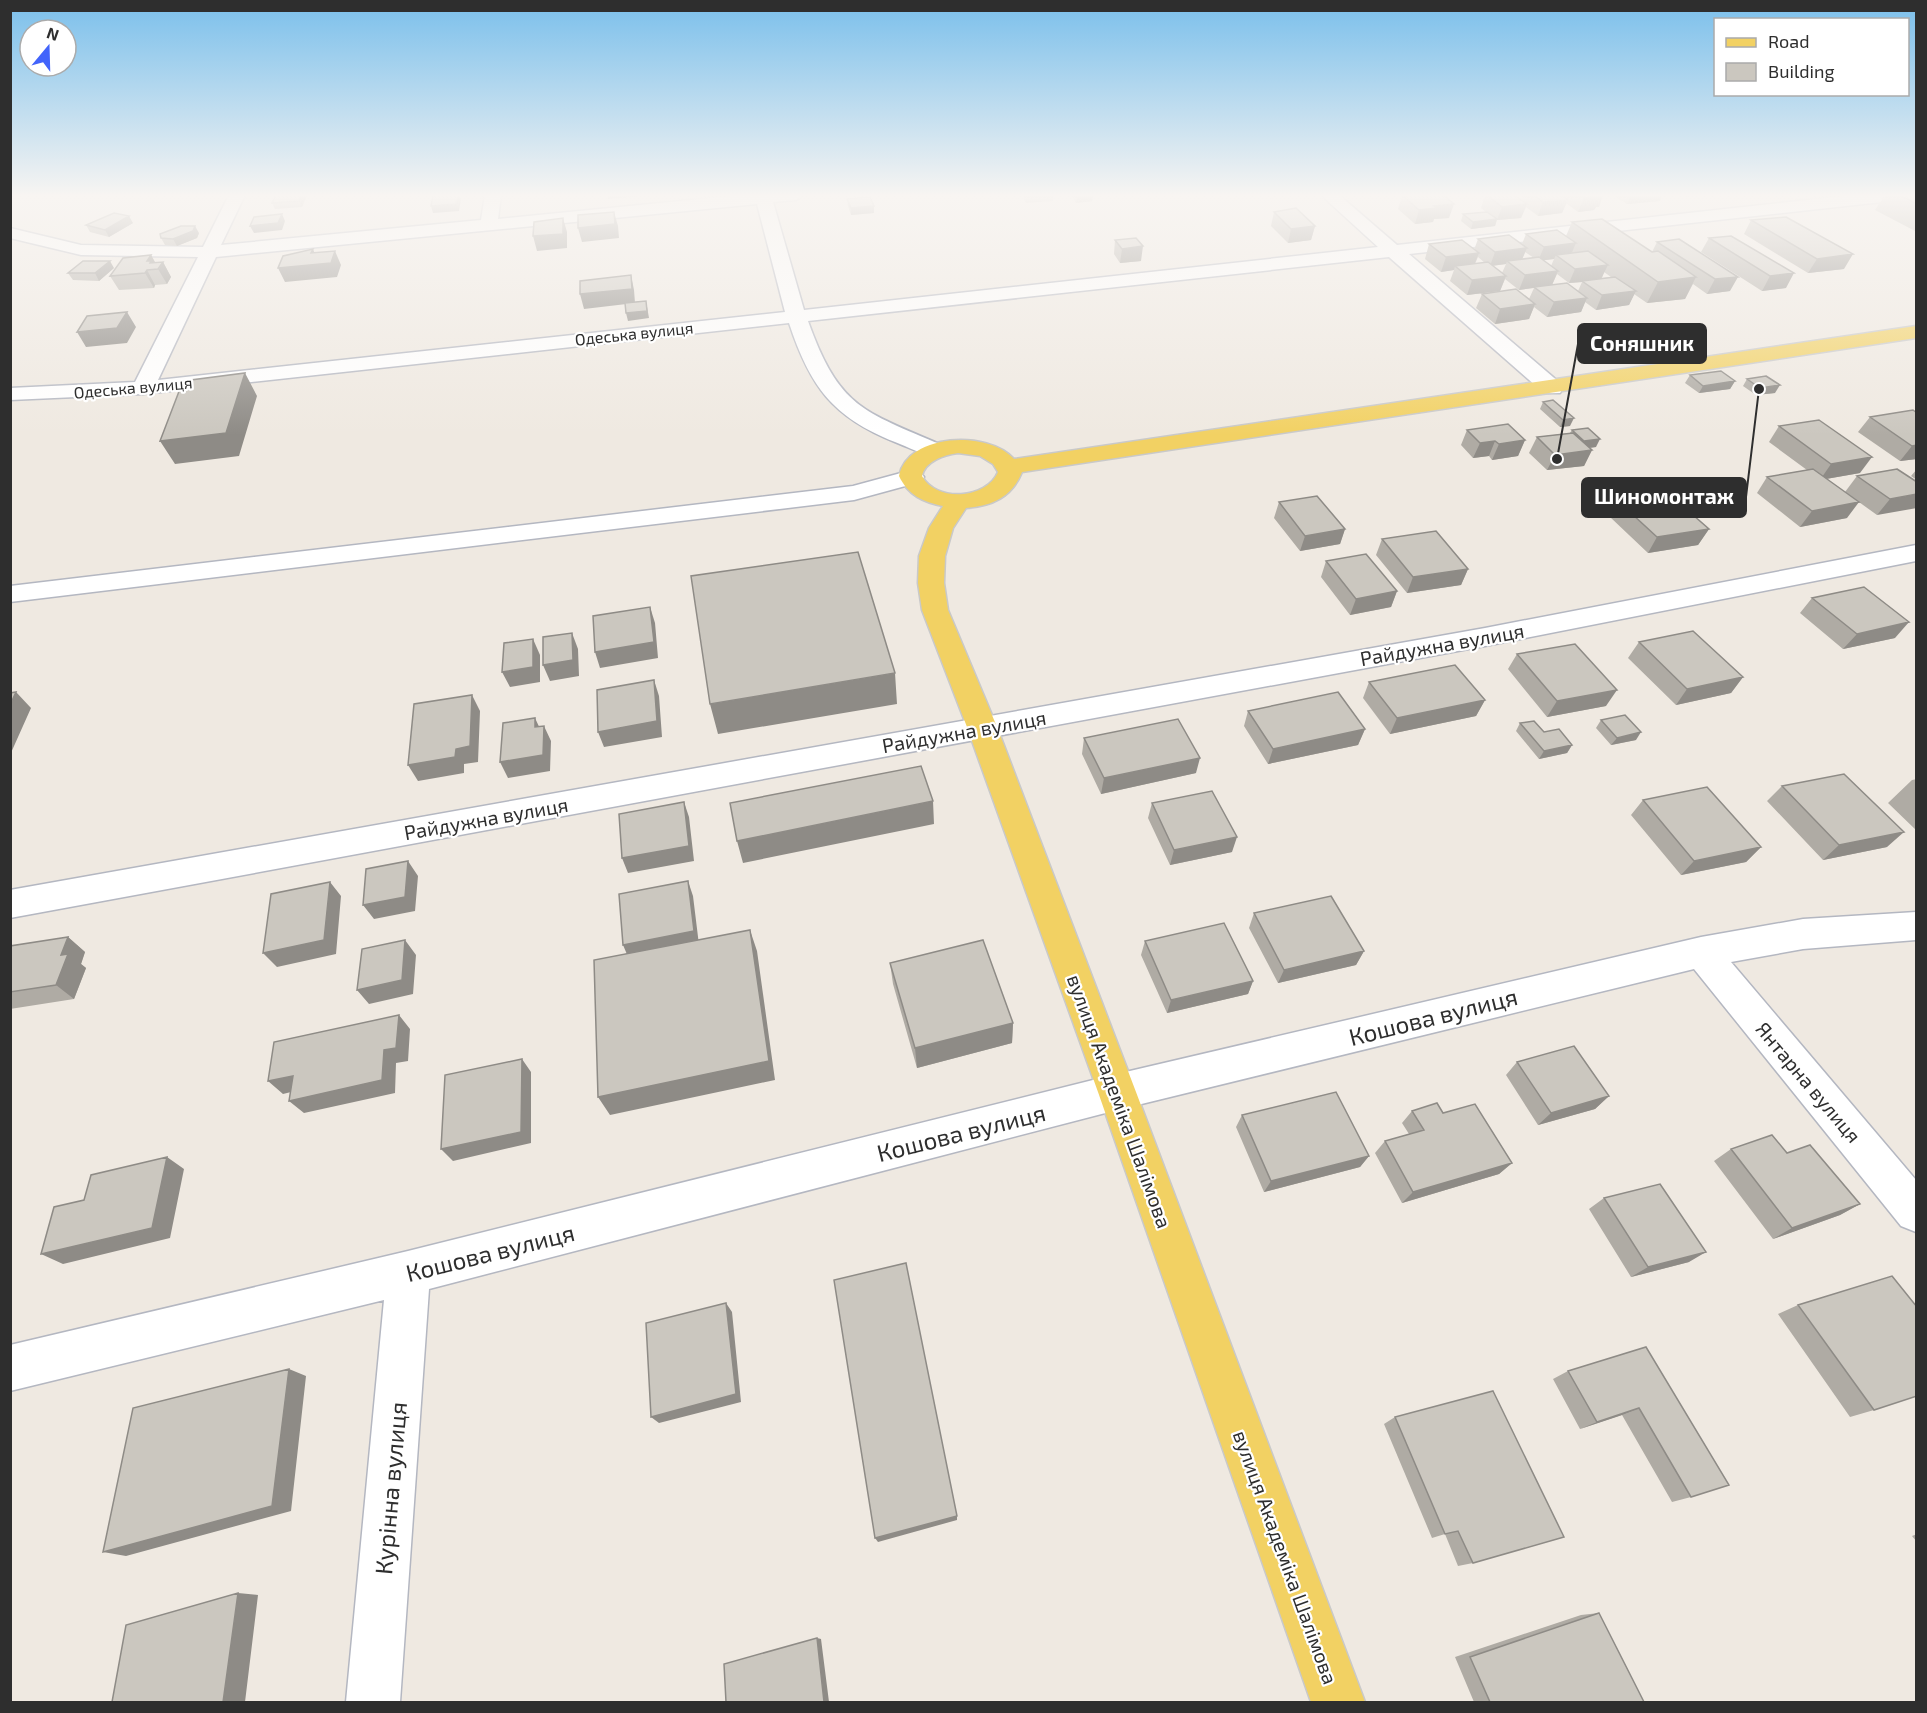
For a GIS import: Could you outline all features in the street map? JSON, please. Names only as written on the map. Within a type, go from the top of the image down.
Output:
[{"type":"main road","points":[[1008,467],[1917,332]]},
{"type":"main road","points":[[958,446],[974,447],[999,456],[1008,467],[1008,481],[1002,489],[976,500],[959,501],[927,494],[917,486],[912,477],[912,468],[918,459],[934,450],[958,446]]},
{"type":"main road","name":"вулиця Академіка Шалімова","points":[[959,501],[941,528],[932,556],[931,583],[935,610],[982,728],[1117,1092],[1338,1702]]},
{"type":"street","points":[[143,388],[197,275]]},
{"type":"street","points":[[786,275],[797,314],[819,372],[845,406],[874,423],[934,450]]},
{"type":"street","name":"Одеська вулиця","points":[[10,394],[143,388],[1161,275]]},
{"type":"street","points":[[1423,275],[1552,388]]},
{"type":"street","points":[[10,594],[854,494],[912,477]]},
{"type":"street","name":"Райдужна вулиця","points":[[10,904],[1485,637],[1917,553]]},
{"type":"street","name":"Кошова вулиця","points":[[10,1368],[408,1273],[1117,1092],[1701,952],[1803,934],[1917,926]]},
{"type":"street","name":"Янтарна вулиця","points":[[1701,952],[1917,1212]]},
{"type":"street","name":"Курінна вулиця","points":[[373,1702],[408,1273]]},
{"type":"building","points":[[631,275],[632,289],[580,294],[580,281]]},
{"type":"building","points":[[1466,275],[1506,276],[1472,280]]},
{"type":"building","points":[[1648,275],[1693,275],[1696,277],[1658,282]]},
{"type":"building","points":[[1709,275],[1735,275],[1738,277],[1715,279]]},
{"type":"building","points":[[1615,277],[1636,291],[1602,295],[1582,281]]},
{"type":"building","points":[[1567,283],[1587,298],[1554,302],[1534,287]]},
{"type":"building","points":[[1516,289],[1535,304],[1500,309],[1482,294]]},
{"type":"building","points":[[646,301],[647,311],[626,313],[625,303]]},
{"type":"building","points":[[127,312],[117,328],[77,332],[87,316]]},
{"type":"building","points":[[1721,371],[1735,381],[1703,386],[1690,375]]},
{"type":"building","points":[[245,373],[226,433],[160,441],[183,381]]},
{"type":"building","points":[[1766,376],[1780,385],[1760,388],[1747,379]]},
{"type":"building","points":[[1553,400],[1574,418],[1563,420],[1543,402]]},
{"type":"building","points":[[1913,410],[1917,413],[1917,445],[1912,446],[1870,417]]},
{"type":"building","points":[[1819,420],[1872,457],[1831,464],[1779,426]]},
{"type":"building","points":[[1508,424],[1525,440],[1499,444],[1495,441],[1480,443],[1467,430]]},
{"type":"building","points":[[1588,428],[1600,439],[1584,441],[1572,430]]},
{"type":"building","points":[[1573,433],[1592,450],[1555,455],[1537,437]]},
{"type":"building","points":[[1813,469],[1859,502],[1812,511],[1767,477]]},
{"type":"building","points":[[1897,469],[1917,482],[1917,494],[1890,499],[1857,476]]},
{"type":"building","points":[[1669,494],[1709,529],[1657,537],[1619,502]]},
{"type":"building","points":[[1317,496],[1345,529],[1305,536],[1279,502]]},
{"type":"building","points":[[1436,531],[1468,569],[1413,577],[1382,539]]},
{"type":"building","points":[[858,552],[895,673],[710,704],[691,576]]},
{"type":"building","points":[[1366,554],[1397,591],[1356,599],[1326,561]]},
{"type":"building","points":[[1864,587],[1909,622],[1857,634],[1812,598]]},
{"type":"building","points":[[650,607],[654,642],[595,652],[593,616]]},
{"type":"building","points":[[1693,631],[1743,677],[1687,689],[1639,642]]},
{"type":"building","points":[[572,633],[573,660],[543,665],[543,637]]},
{"type":"building","points":[[533,639],[533,667],[502,672],[504,643]]},
{"type":"building","points":[[1575,644],[1617,690],[1557,701],[1517,654]]},
{"type":"building","points":[[1455,665],[1485,700],[1397,718],[1369,682]]},
{"type":"building","points":[[654,680],[657,721],[598,732],[597,690]]},
{"type":"building","points":[[16,692],[10,705],[10,693]]},
{"type":"building","points":[[1338,692],[1365,729],[1273,749],[1248,711]]},
{"type":"building","points":[[472,695],[470,746],[456,749],[455,757],[408,765],[414,704]]},
{"type":"building","points":[[1625,715],[1641,732],[1617,738],[1601,720]]},
{"type":"building","points":[[535,718],[535,727],[544,726],[543,755],[500,762],[503,723]]},
{"type":"building","points":[[1178,719],[1200,758],[1104,778],[1084,738]]},
{"type":"building","points":[[1534,721],[1544,732],[1559,729],[1572,745],[1544,751],[1520,723]]},
{"type":"building","points":[[921,766],[933,801],[737,841],[730,803]]},
{"type":"building","points":[[1844,774],[1904,832],[1839,845],[1782,786]]},
{"type":"building","points":[[1707,787],[1761,847],[1694,861],[1643,800]]},
{"type":"building","points":[[1212,791],[1237,837],[1174,850],[1152,803]]},
{"type":"building","points":[[684,802],[689,846],[622,858],[619,814]]},
{"type":"building","points":[[408,861],[405,897],[363,905],[366,869]]},
{"type":"building","points":[[688,881],[694,931],[623,945],[619,894]]},
{"type":"building","points":[[330,882],[324,940],[263,953],[271,894]]},
{"type":"building","points":[[1331,896],[1364,951],[1284,970],[1254,913]]},
{"type":"building","points":[[1224,923],[1253,981],[1171,1000],[1145,941]]},
{"type":"building","points":[[750,930],[769,1061],[598,1097],[594,960]]},
{"type":"building","points":[[68,937],[61,955],[68,954],[56,985],[10,992],[10,946]]},
{"type":"building","points":[[405,940],[402,980],[357,990],[362,949]]},
{"type":"building","points":[[983,940],[1013,1023],[915,1048],[890,963]]},
{"type":"building","points":[[399,1015],[396,1048],[384,1050],[382,1080],[289,1101],[293,1076],[268,1081],[274,1042]]},
{"type":"building","points":[[1574,1046],[1609,1096],[1551,1113],[1517,1062]]},
{"type":"building","points":[[522,1059],[521,1132],[441,1149],[445,1075]]},
{"type":"building","points":[[1336,1092],[1369,1156],[1271,1181],[1242,1115]]},
{"type":"building","points":[[1437,1103],[1443,1113],[1475,1104],[1512,1163],[1413,1192],[1385,1141],[1424,1130],[1412,1111]]},
{"type":"building","points":[[1772,1135],[1787,1153],[1810,1145],[1860,1204],[1792,1228],[1731,1149]]},
{"type":"building","points":[[167,1157],[152,1228],[41,1254],[54,1207],[84,1200],[91,1175]]},
{"type":"building","points":[[1660,1184],[1706,1252],[1648,1267],[1604,1198]]},
{"type":"building","points":[[906,1263],[957,1516],[875,1538],[834,1280]]},
{"type":"building","points":[[1892,1276],[1917,1307],[1917,1396],[1874,1410],[1798,1305]]},
{"type":"building","points":[[726,1303],[736,1394],[651,1417],[646,1323]]},
{"type":"building","points":[[1646,1347],[1729,1485],[1691,1497],[1639,1408],[1597,1422],[1568,1371]]},
{"type":"building","points":[[289,1369],[272,1506],[103,1552],[133,1408]]},
{"type":"building","points":[[1493,1391],[1564,1537],[1473,1563],[1458,1531],[1445,1534],[1395,1417]]},
{"type":"building","points":[[238,1593],[223,1702],[112,1702],[126,1625]]},
{"type":"building","points":[[1599,1613],[1644,1702],[1490,1702],[1470,1657]]},
{"type":"building","points":[[817,1638],[824,1702],[726,1702],[724,1664]]},
{"type":"place","name":"Шиномонтаж","points":[[1759,389]]},
{"type":"place","name":"Соняшник","points":[[1557,459]]}]
